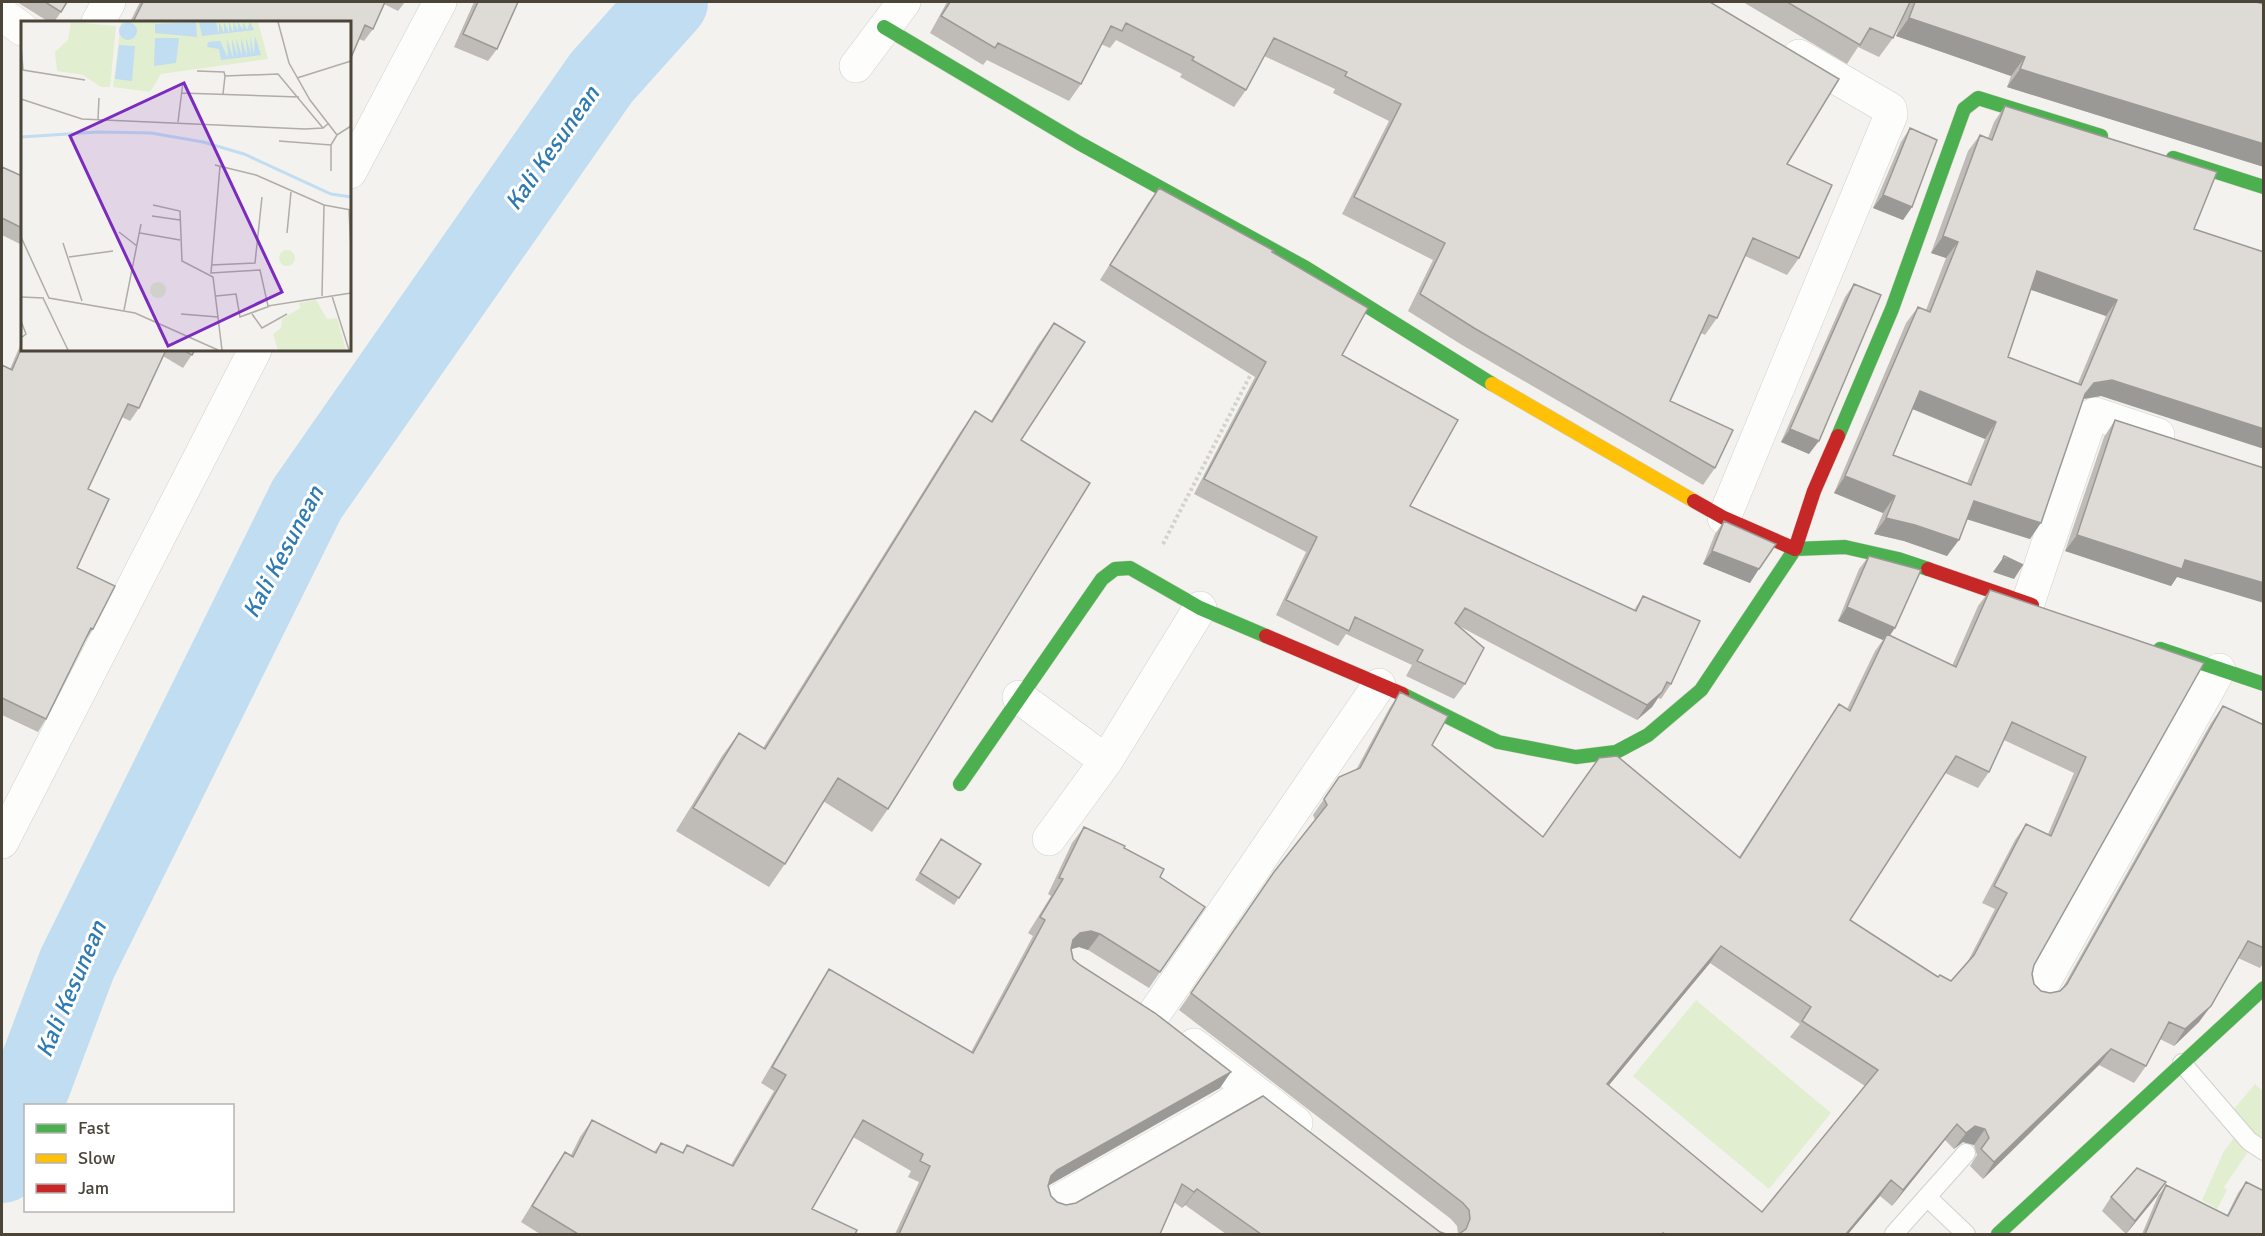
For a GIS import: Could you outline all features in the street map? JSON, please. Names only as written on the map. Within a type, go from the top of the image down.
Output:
[{"type":"street","points":[[99,21],[109,2]]},
{"type":"street","points":[[351,170],[440,2]]},
{"type":"street","points":[[2,14],[21,28]]},
{"type":"street","points":[[856,66],[894,14],[932,57],[1079,143],[1306,268],[1452,361],[1724,518],[1796,549],[1845,547],[1898,559],[2039,607],[2091,416],[2095,414],[2185,444]]},
{"type":"street","points":[[1724,518],[1891,115],[1890,109],[1778,44]]},
{"type":"street","points":[[960,784],[1102,579],[1115,569],[1130,568],[1145,579],[1200,608],[1379,685],[1498,742],[1576,757],[1616,752],[1648,735],[1701,690],[1796,549],[1814,491],[1892,309],[1964,109],[1978,98],[2115,140]]},
{"type":"street","points":[[2161,155],[2264,187]]},
{"type":"street","points":[[2,842],[254,351]]},
{"type":"street","points":[[1048,839],[1106,761],[1200,608]]},
{"type":"street","points":[[2152,646],[2264,684]]},
{"type":"street","points":[[2040,991],[2219,670]]},
{"type":"street","points":[[1154,1014],[1379,685]]},
{"type":"street","points":[[1019,697],[1106,761]]},
{"type":"street","points":[[1998,1234],[2264,988]]},
{"type":"street","points":[[1125,996],[1154,1014],[1323,1144]]},
{"type":"street","points":[[1055,1203],[1217,1112],[1251,1090]]},
{"type":"lane","points":[[2182,1063],[2249,1141],[2264,1151]]},
{"type":"lane","points":[[1894,1234],[1966,1153]]},
{"type":"lane","points":[[1927,1197],[1966,1234]]},
{"type":"path","points":[[1145,579],[1252,371]]},
{"type":"green space","points":[[1696,1000],[1831,1113],[1769,1189],[1633,1076]]},
{"type":"green space","points":[[2255,1084],[2263,1091],[2263,1152],[2250,1149],[2224,1187],[2227,1190],[2217,1209],[2202,1200],[2224,1151],[2240,1130],[2228,1116]]},
{"type":"building","points":[[45,2],[67,2],[61,12]]},
{"type":"building","points":[[143,2],[385,2],[373,29],[365,25],[351,58],[351,21],[134,21]]},
{"type":"building","points":[[478,2],[518,2],[497,49],[463,34]]},
{"type":"building","points":[[950,2],[1710,2],[1839,79],[1787,164],[1832,185],[1799,258],[1753,238],[1717,318],[1709,315],[1670,401],[1733,430],[1715,468],[1474,328],[1420,294],[1445,243],[1354,197],[1401,104],[1345,76],[1347,72],[1274,38],[1246,90],[1192,60],[1194,57],[1126,23],[1122,31],[1111,26],[1081,84],[998,43],[995,48],[941,16]]},
{"type":"building","points":[[1787,2],[1910,2],[1893,38],[1870,28],[1860,45]]},
{"type":"building","points":[[1915,2],[2256,2],[2264,4],[2264,144],[2020,69],[2025,57],[1909,18]]},
{"type":"building","points":[[2005,106],[2217,172],[2194,229],[2264,252],[2264,429],[2112,380],[2094,383],[2085,394],[2041,523],[1974,501],[1959,540],[1886,518],[1895,496],[1845,476],[1918,307],[1930,312],[1958,242],[1943,236],[1980,135],[1992,140]],"holes":[[[2037,271],[2117,300],[2081,385],[2008,357]],[[1920,391],[1996,422],[1971,485],[1893,455]]]},
{"type":"building","points":[[1910,128],[1937,140],[1912,207],[1883,195]]},
{"type":"building","points":[[2,167],[21,176],[21,228],[2,218]]},
{"type":"building","points":[[1159,188],[1274,251],[1272,252],[1368,308],[1342,355],[1458,420],[1410,506],[1636,611],[1643,596],[1700,621],[1671,684],[1667,682],[1662,692],[1647,705],[1465,608],[1455,623],[1484,648],[1465,684],[1417,661],[1423,650],[1355,617],[1349,631],[1286,600],[1317,537],[1204,479],[1266,362],[1110,265]]},
{"type":"building","points":[[1854,284],[1881,295],[1819,441],[1790,429]]},
{"type":"building","points":[[1054,323],[1085,342],[1021,440],[1090,483],[888,809],[838,778],[785,864],[693,808],[739,733],[765,749],[975,411],[992,422]]},
{"type":"building","points":[[21,349],[166,351],[139,408],[128,404],[88,489],[109,499],[77,568],[115,586],[93,629],[91,628],[46,719],[2,698],[2,365],[12,370]]},
{"type":"building","points":[[2115,420],[2264,468],[2264,583],[2185,560],[2182,569],[2077,535]]},
{"type":"building","points":[[1724,521],[1776,544],[1759,569],[1712,551]]},
{"type":"building","points":[[1869,556],[1921,570],[1895,628],[1847,607]]},
{"type":"building","points":[[2004,556],[2023,565],[2003,558]]},
{"type":"building","points":[[1990,590],[2204,663],[2034,965],[2032,974],[2034,984],[2041,991],[2050,993],[2060,991],[2067,984],[2223,706],[2264,725],[2264,948],[2248,941],[2211,1006],[2185,1029],[2169,1022],[2146,1066],[2111,1049],[1994,1162],[1981,1149],[1989,1138],[1985,1129],[1975,1126],[1966,1133],[1957,1124],[1903,1190],[1891,1180],[1846,1234],[1459,1234],[1466,1229],[1470,1219],[1469,1210],[1463,1203],[1191,993],[1274,872],[1327,805],[1324,799],[1339,777],[1360,768],[1400,692],[1448,716],[1432,745],[1543,837],[1599,758],[1617,756],[1740,858],[1839,704],[1850,711],[1887,634],[1956,667]],"holes":[[[2012,722],[2086,757],[2051,836],[2026,824],[1994,886],[2007,893],[1974,955],[1951,981],[1940,975],[1938,977],[1850,920],[1956,756],[1989,772]],[[1721,946],[1811,1007],[1802,1021],[1878,1070],[1762,1212],[1607,1084]]]},
{"type":"building","points":[[1084,827],[1125,846],[1124,848],[1164,869],[1160,877],[1205,907],[1160,972],[1100,934],[1091,931],[1080,933],[1073,940],[1071,949],[1073,959],[1155,1013],[1231,1072],[1057,1170],[1051,1176],[1048,1186],[1051,1196],[1057,1202],[1066,1205],[1076,1203],[1263,1096],[1440,1232],[1446,1234],[1261,1234],[1197,1189],[1194,1192],[1182,1184],[1160,1234],[899,1234],[930,1166],[920,1161],[923,1154],[863,1120],[812,1209],[857,1230],[855,1234],[578,1234],[532,1206],[565,1152],[573,1157],[592,1120],[656,1153],[661,1143],[683,1153],[687,1145],[733,1166],[786,1075],[772,1067],[829,969],[973,1053],[1045,920],[1040,917],[1063,879],[1059,878]]},
{"type":"building","points":[[941,839],[981,864],[959,898],[920,873]]},
{"type":"building","points":[[2137,1168],[2166,1182],[2135,1221],[2111,1197]]},
{"type":"building","points":[[2246,1182],[2264,1191],[2264,1234],[2145,1234],[2166,1185],[2228,1216]]},
{"type":"waterway","name":"Kali Kesunean","points":[[24,1104],[77,964],[307,499],[601,78],[669,2]]},
{"type":"waterway","name":"Kali Kesunean","points":[[2,1164],[24,1105]]},
{"type":"traffic: fast","points":[[884,27],[1079,143],[1306,268],[1492,384]]},
{"type":"traffic: fast","points":[[1838,436],[1892,309],[1964,109],[1978,98],[2101,136]]},
{"type":"traffic: fast","points":[[2173,158],[2264,187]]},
{"type":"traffic: fast","points":[[1402,694],[1498,742],[1576,757],[1616,752],[1648,735],[1701,690],[1795,549],[1845,547],[1898,559],[1928,569]]},
{"type":"traffic: fast","points":[[960,784],[1102,579],[1115,569],[1130,568],[1200,608],[1266,636]]},
{"type":"traffic: fast","points":[[2160,649],[2264,684]]},
{"type":"traffic: fast","points":[[1998,1234],[2264,988]]},
{"type":"traffic: slow","points":[[1492,384],[1694,501]]},
{"type":"traffic: jam","points":[[1694,501],[1724,518],[1795,549],[1814,491],[1838,436]]},
{"type":"traffic: jam","points":[[1928,569],[2032,605]]},
{"type":"traffic: jam","points":[[1266,636],[1402,694]]}]
